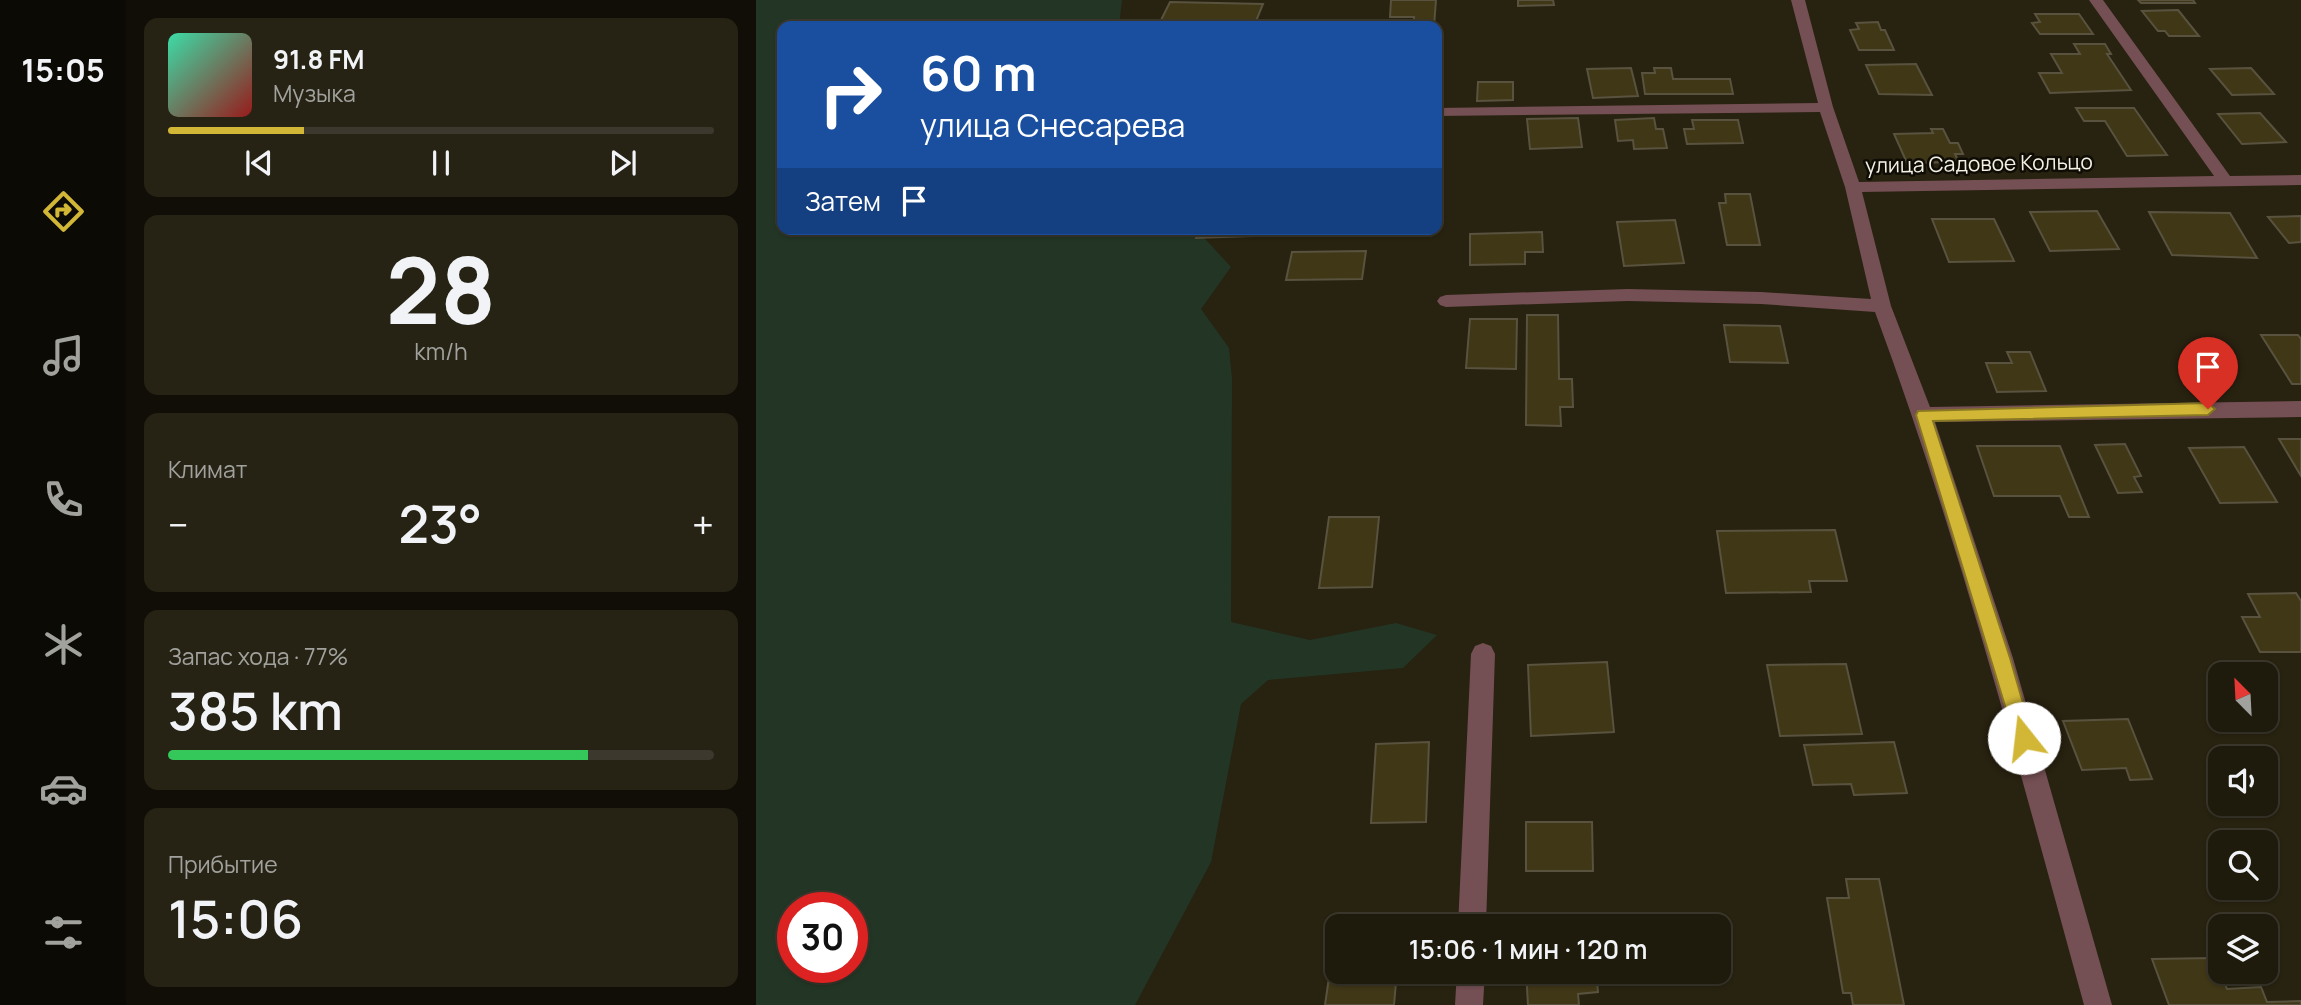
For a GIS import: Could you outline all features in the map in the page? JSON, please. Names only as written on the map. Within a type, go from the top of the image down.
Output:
[{"type":"street","name":"улица Садовое Кольцо","points":[[1798,0],[1826,107],[1853,187],[2301,180]]},
{"type":"street","points":[[2096,0],[2225,180]]},
{"type":"street","points":[[1442,112],[1826,107]]},
{"type":"street","points":[[1853,187],[1882,306],[1923,415],[2001,658],[2098,1005]]},
{"type":"street","points":[[1446,301],[1628,295],[1761,298],[1882,306]]},
{"type":"street","points":[[1923,415],[2301,409]]},
{"type":"street","points":[[1472,914],[1483,654]]},
{"type":"street","points":[[1469,1005],[1470,984]]},
{"type":"green space","points":[[756,0],[1122,0],[1120,21],[777,21],[777,235],[1202,235],[1231,267],[1201,309],[1229,348],[1232,379],[1231,622],[1310,640],[1396,623],[1437,635],[1403,668],[1268,680],[1241,704],[1211,862],[1135,1005],[756,1005]]},
{"type":"building","points":[[1391,0],[1436,0],[1434,21],[1414,21],[1414,17],[1390,17]]},
{"type":"building","points":[[1518,0],[1553,0],[1554,5],[1518,6]]},
{"type":"building","points":[[2138,0],[2193,0],[2195,3],[2141,3]]},
{"type":"building","points":[[1170,2],[1263,4],[1256,21],[1160,21]]},
{"type":"building","points":[[2178,10],[2199,36],[2169,36],[2165,31],[2158,31],[2142,11]]},
{"type":"building","points":[[2035,14],[2079,14],[2093,34],[2040,34],[2032,23],[2040,22]]},
{"type":"building","points":[[1878,22],[1881,30],[1885,30],[1894,50],[1859,50],[1850,30],[1859,29],[1856,23]]},
{"type":"building","points":[[2074,44],[2105,44],[2111,54],[2107,54],[2131,90],[2050,93],[2039,73],[2062,73],[2051,54],[2080,54]]},
{"type":"building","points":[[1916,64],[1932,95],[1879,94],[1866,65]]},
{"type":"building","points":[[1631,68],[1638,96],[1593,98],[1587,69]]},
{"type":"building","points":[[1654,68],[1671,68],[1673,79],[1730,79],[1733,94],[1645,94],[1642,73],[1655,73]]},
{"type":"building","points":[[2251,68],[2274,94],[2232,95],[2210,69]]},
{"type":"building","points":[[1478,82],[1513,82],[1513,100],[1477,101]]},
{"type":"building","points":[[2076,108],[2134,108],[2167,155],[2127,156],[2105,121],[2084,121]]},
{"type":"building","points":[[2260,113],[2286,142],[2242,144],[2218,114]]},
{"type":"building","points":[[1578,118],[1582,147],[1530,149],[1527,119]]},
{"type":"building","points":[[1654,118],[1656,129],[1663,129],[1667,148],[1634,149],[1633,140],[1618,141],[1615,120]]},
{"type":"building","points":[[1692,120],[1738,120],[1743,143],[1687,144],[1684,129],[1694,129]]},
{"type":"building","points":[[1931,129],[1943,129],[1950,143],[1958,143],[1963,154],[1955,154],[1959,162],[1907,163],[1894,134],[1933,133]]},
{"type":"building","points":[[1725,194],[1750,194],[1760,245],[1727,245],[1719,203],[1726,203]]},
{"type":"building","points":[[2097,211],[2119,249],[2050,251],[2030,212]]},
{"type":"building","points":[[2149,212],[2230,213],[2257,258],[2172,255]]},
{"type":"building","points":[[2301,216],[2301,242],[2289,243],[2268,217]]},
{"type":"building","points":[[1932,219],[1994,219],[2014,261],[1949,262]]},
{"type":"building","points":[[1675,220],[1684,263],[1624,266],[1617,222]]},
{"type":"building","points":[[1542,232],[1543,252],[1525,252],[1525,264],[1470,265],[1470,234]]},
{"type":"building","points":[[1197,235],[1252,235],[1252,236],[1196,238]]},
{"type":"building","points":[[1366,251],[1362,279],[1286,280],[1292,252]]},
{"type":"building","points":[[1527,315],[1558,315],[1559,379],[1572,379],[1573,407],[1560,407],[1561,426],[1526,425]]},
{"type":"building","points":[[1470,319],[1517,319],[1516,369],[1466,368]]},
{"type":"building","points":[[1724,325],[1780,326],[1788,363],[1730,362]]},
{"type":"building","points":[[2261,335],[2298,335],[2301,339],[2301,384],[2292,384]]},
{"type":"building","points":[[2007,352],[2030,352],[2046,391],[1997,392],[1986,363],[2012,363]]},
{"type":"building","points":[[2279,439],[2301,439],[2301,476]]},
{"type":"building","points":[[2125,444],[2141,476],[2134,477],[2142,492],[2118,493],[2095,445]]},
{"type":"building","points":[[1977,446],[2060,446],[2089,517],[2069,517],[2060,496],[1994,496]]},
{"type":"building","points":[[2244,447],[2277,502],[2220,503],[2189,448]]},
{"type":"building","points":[[1329,517],[1379,517],[1372,587],[1319,588]]},
{"type":"building","points":[[1835,530],[1847,581],[1809,581],[1811,592],[1726,593],[1717,531]]},
{"type":"building","points":[[2296,593],[2301,601],[2301,652],[2260,652],[2242,617],[2260,617],[2248,594]]},
{"type":"building","points":[[1607,662],[1614,732],[1531,736],[1528,665]]},
{"type":"building","points":[[1846,664],[1862,734],[1780,736],[1767,665]]},
{"type":"building","points":[[2128,719],[2152,779],[2130,780],[2126,768],[2082,770],[2063,721]]},
{"type":"building","points":[[1429,742],[1426,822],[1371,823],[1376,744]]},
{"type":"building","points":[[1894,742],[1907,793],[1854,795],[1851,784],[1813,785],[1804,745]]},
{"type":"building","points":[[1526,822],[1592,822],[1593,871],[1526,871]]},
{"type":"building","points":[[1846,879],[1879,879],[1904,1005],[1853,1005],[1851,993],[1843,993],[1827,898],[1849,898]]},
{"type":"building","points":[[2208,958],[2208,984],[2225,984],[2227,989],[2261,987],[2267,1002],[2301,1001],[2301,1005],[2169,1005],[2152,959]]},
{"type":"building","points":[[1328,984],[1396,984],[1394,1005],[1325,1005]]},
{"type":"building","points":[[1527,984],[1597,984],[1598,992],[1578,994],[1579,1005],[1528,1005]]},
{"type":"route","points":[[2024,738],[1923,415],[2208,409]]}]
